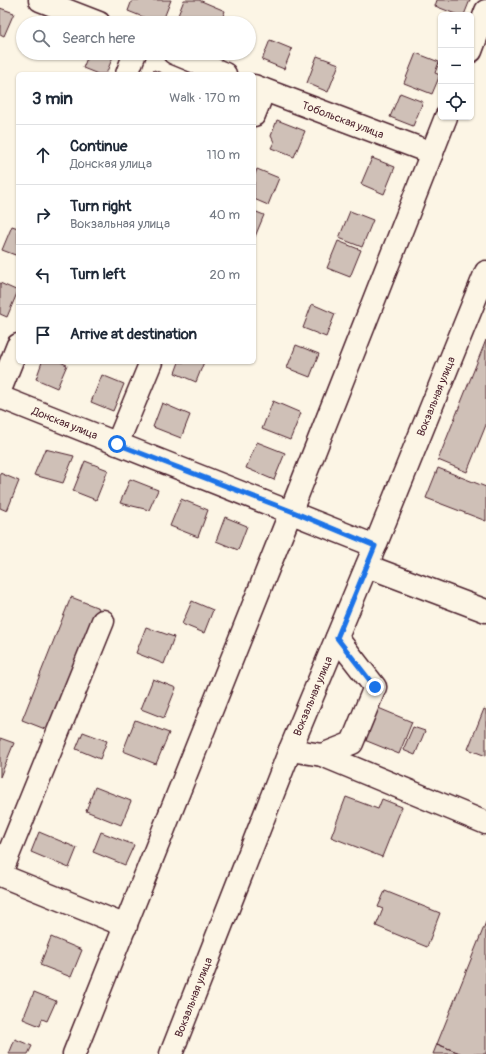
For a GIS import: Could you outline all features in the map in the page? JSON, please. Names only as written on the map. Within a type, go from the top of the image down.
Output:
[{"type":"street","points":[[40,0],[81,16]]},
{"type":"street","points":[[472,48],[486,11]]},
{"type":"street","points":[[128,72],[133,60]]},
{"type":"street","points":[[191,60],[220,72]]},
{"type":"street","points":[[256,104],[259,88]]},
{"type":"street","name":"Тобольская улица","points":[[259,88],[432,153]]},
{"type":"street","points":[[74,1054],[291,511],[445,120]]},
{"type":"street","name":"Вокзальная улица","points":[[171,1054],[290,750],[367,566],[486,272]]},
{"type":"street","points":[[0,390],[16,350]]},
{"type":"street","points":[[117,444],[150,364]]},
{"type":"street","name":"Донская улица","points":[[0,397],[291,511],[375,546]]},
{"type":"street","points":[[367,566],[486,611]]},
{"type":"street","points":[[103,621],[8,832],[0,875],[126,926]]},
{"type":"street","points":[[322,755],[352,743],[375,687],[337,638]]},
{"type":"street","points":[[290,750],[322,755],[486,823]]},
{"type":"building","points":[[132,0],[171,0],[165,16],[140,16],[128,11]]},
{"type":"building","points":[[184,0],[199,0],[225,11],[223,16],[178,16]]},
{"type":"building","points":[[437,0],[470,0],[465,12],[450,12],[435,6]]},
{"type":"building","points":[[0,8],[14,13],[4,36],[0,34]]},
{"type":"building","points":[[270,40],[292,49],[284,69],[262,60]]},
{"type":"building","points":[[416,53],[438,62],[435,73],[438,74],[438,80],[432,94],[404,83]]},
{"type":"building","points":[[317,56],[339,64],[328,92],[307,83]]},
{"type":"building","points":[[86,60],[112,60],[107,72],[93,72],[83,68]]},
{"type":"building","points":[[400,93],[423,102],[413,126],[390,117]]},
{"type":"building","points":[[277,120],[305,131],[294,157],[271,148],[274,142],[271,136]]},
{"type":"building","points":[[372,158],[395,167],[384,194],[361,184]]},
{"type":"building","points":[[257,169],[279,178],[268,205],[256,200]]},
{"type":"building","points":[[350,211],[373,220],[362,247],[339,238]]},
{"type":"building","points":[[256,212],[264,215],[256,234]]},
{"type":"building","points":[[12,226],[16,227],[16,255],[2,250]]},
{"type":"building","points":[[338,241],[361,250],[350,277],[327,268]]},
{"type":"building","points":[[0,283],[16,290],[16,296],[7,317],[0,314]]},
{"type":"building","points":[[312,304],[335,314],[326,337],[303,328]]},
{"type":"building","points":[[486,340],[486,425],[467,472],[438,460]]},
{"type":"building","points":[[296,345],[319,354],[310,377],[287,368]]},
{"type":"building","points":[[41,364],[67,365],[57,388],[36,379]]},
{"type":"building","points":[[178,364],[203,364],[196,382],[175,373]]},
{"type":"building","points":[[102,375],[124,384],[113,411],[91,402]]},
{"type":"building","points":[[273,401],[301,413],[290,440],[262,429]]},
{"type":"building","points":[[162,403],[190,415],[181,438],[153,427]]},
{"type":"building","points":[[257,442],[285,453],[274,480],[246,468]]},
{"type":"building","points":[[45,449],[74,456],[63,483],[34,475]]},
{"type":"building","points":[[85,461],[108,470],[96,500],[73,491]]},
{"type":"building","points":[[438,468],[486,487],[486,521],[426,498]]},
{"type":"building","points":[[0,473],[19,481],[7,511],[0,508]]},
{"type":"building","points":[[130,479],[158,490],[149,510],[120,503]]},
{"type":"building","points":[[181,499],[208,510],[198,537],[170,526]]},
{"type":"building","points":[[225,517],[247,526],[238,550],[216,541]]},
{"type":"building","points":[[71,597],[99,608],[50,731],[22,720]]},
{"type":"building","points":[[192,601],[213,610],[204,633],[182,624]]},
{"type":"building","points":[[146,627],[174,637],[164,664],[136,653]]},
{"type":"building","points":[[153,679],[176,688],[164,718],[141,709]]},
{"type":"building","points":[[376,707],[412,722],[399,754],[362,739]]},
{"type":"building","points":[[484,709],[486,710],[486,756],[468,749]]},
{"type":"building","points":[[135,720],[169,733],[156,764],[123,751]]},
{"type":"building","points":[[413,727],[425,731],[415,755],[403,750]]},
{"type":"building","points":[[83,732],[107,741],[100,759],[76,749]]},
{"type":"building","points":[[0,738],[14,743],[0,777]]},
{"type":"building","points":[[95,787],[131,801],[121,825],[86,811]]},
{"type":"building","points":[[346,797],[378,809],[382,799],[402,807],[382,857],[331,837]]},
{"type":"building","points":[[39,832],[77,848],[69,868],[31,852]]},
{"type":"building","points":[[101,832],[134,845],[125,865],[93,852]]},
{"type":"building","points":[[385,891],[440,913],[427,947],[376,926],[383,909],[378,907]]},
{"type":"building","points":[[486,922],[486,1054],[462,1054],[437,1044]]},
{"type":"building","points":[[51,937],[82,950],[71,977],[40,965]]},
{"type":"building","points":[[34,992],[56,1001],[47,1021],[42,1019],[40,1026],[23,1019]]},
{"type":"building","points":[[15,1039],[32,1046],[28,1054],[9,1054]]},
{"type":"building","points":[[437,1044],[462,1054],[433,1054]]},
{"type":"route","points":[[117,444],[291,511],[375,546],[337,638],[375,687]]}]
